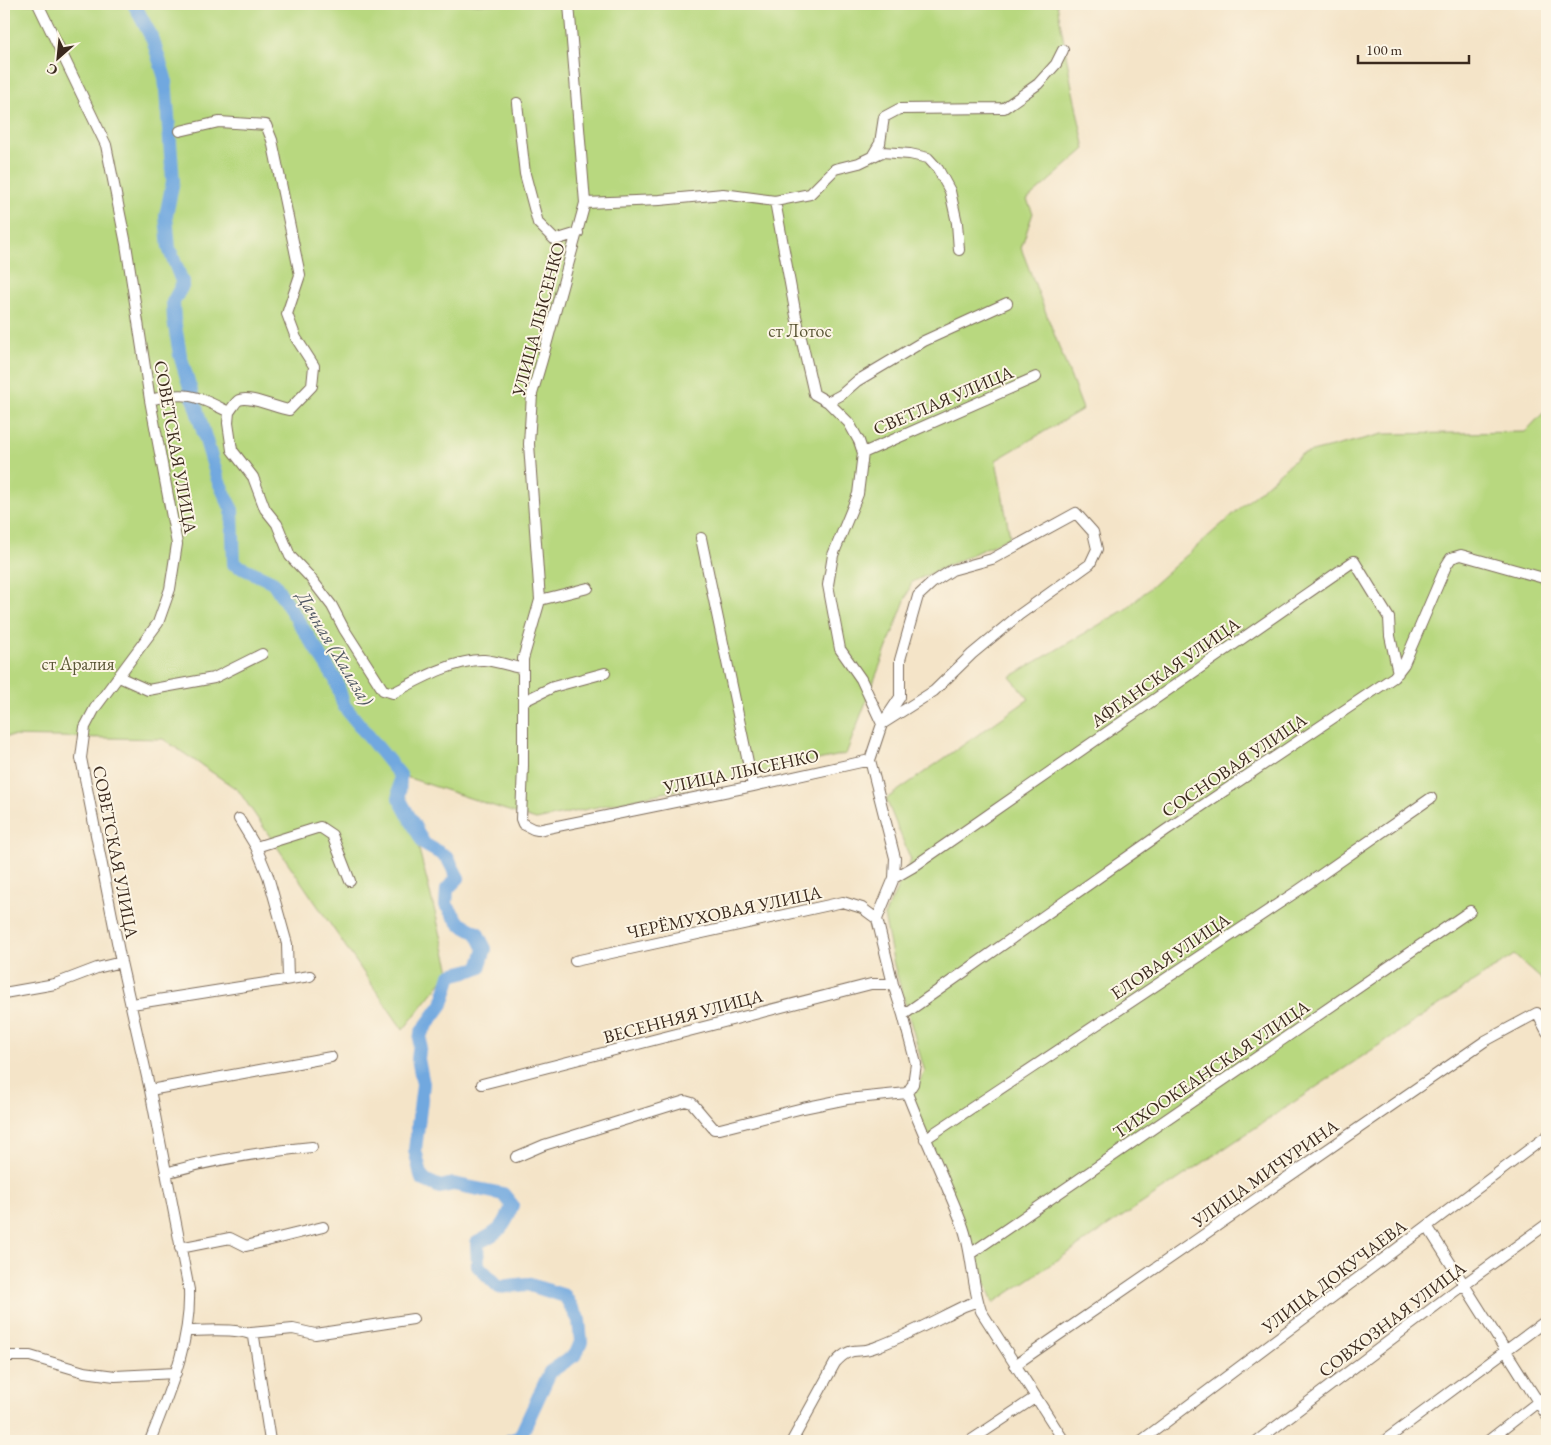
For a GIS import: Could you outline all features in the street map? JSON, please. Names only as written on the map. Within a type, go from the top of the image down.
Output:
[{"type":"street","name":"СОВЕТСКАЯ УЛИЦА","points":[[38,4],[106,145],[126,244],[150,400],[177,544],[170,589],[158,623],[95,708],[85,728],[80,758],[121,962],[150,1090],[189,1290],[190,1310],[187,1331],[176,1373],[150,1441]]},
{"type":"street","name":"УЛИЦА ЛЫСЕНКО","points":[[569,4],[585,203],[532,394],[529,444],[540,600],[523,659],[522,824],[538,830],[870,760]]},
{"type":"street","points":[[874,155],[880,143],[884,117],[888,114],[899,109],[1004,108],[1038,84],[1056,64],[1063,50]]},
{"type":"street","points":[[517,103],[525,174],[538,223],[555,240],[578,233]]},
{"type":"street","points":[[180,131],[219,122],[266,125],[272,140],[300,275],[288,314],[296,338],[314,366],[312,386],[289,410],[275,408],[250,398],[238,401],[229,412],[228,423],[232,450],[253,477],[265,509],[277,524],[290,556],[309,576],[332,606],[382,690],[393,693],[450,666],[473,660],[487,660],[523,669]]},
{"type":"street","points":[[585,203],[660,200],[723,194],[776,201],[810,194],[835,169],[859,163],[882,152],[910,154],[928,158],[938,169],[950,191],[957,223],[960,250]]},
{"type":"street","points":[[776,201],[796,316],[814,394],[828,402],[849,424],[859,441],[863,453],[858,494],[833,555],[828,586],[840,649],[861,679],[882,724]]},
{"type":"street","points":[[828,402],[857,381],[924,341],[1007,303]]},
{"type":"street","name":"СВЕТЛАЯ УЛИЦА","points":[[863,453],[1036,377]]},
{"type":"street","points":[[150,400],[169,395],[195,396],[229,412]]},
{"type":"street","points":[[516,1157],[544,1145],[685,1101],[692,1103],[714,1129],[720,1129],[803,1108],[846,1100],[907,1093],[913,1084],[916,1064],[877,919],[894,878],[895,858],[870,760],[882,724],[900,697],[900,660],[918,596],[932,583],[952,570],[992,559],[1076,513],[1093,532],[1097,549],[1090,564],[1019,615],[972,654],[934,691],[882,724]]},
{"type":"street","points":[[701,538],[753,786]]},
{"type":"street","name":"СОСНОВАЯ УЛИЦА","points":[[904,1015],[1158,836],[1398,673],[1404,664],[1451,558],[1461,556],[1547,578]]},
{"type":"street","name":"АФГАНСКАЯ УЛИЦА","points":[[894,878],[913,867],[1354,561],[1389,618],[1390,636],[1398,673]]},
{"type":"street","points":[[540,600],[588,588]]},
{"type":"street","points":[[119,677],[148,690],[214,678],[262,654]]},
{"type":"street","points":[[524,701],[553,687],[605,673]]},
{"type":"street","name":"ЕЛОВАЯ УЛИЦА","points":[[925,1139],[1299,890],[1431,798]]},
{"type":"street","points":[[239,819],[256,846],[268,876],[287,944],[288,979]]},
{"type":"street","points":[[256,846],[314,827],[320,827],[332,834],[350,882]]},
{"type":"street","name":"ЧЕРЁМУХОВАЯ УЛИЦА","points":[[575,961],[843,902],[862,908],[877,919]]},
{"type":"street","name":"ТИХООКЕАНСКАЯ УЛИЦА","points":[[970,1254],[1470,912]]},
{"type":"street","points":[[4,993],[54,984],[97,968],[121,962]]},
{"type":"street","points":[[132,1004],[310,976]]},
{"type":"street","name":"ВЕСЕННЯЯ УЛИЦА","points":[[482,1084],[871,984],[893,984]]},
{"type":"street","name":"УЛИЦА МИЧУРИНА","points":[[1015,1365],[1485,1041],[1537,1013],[1547,1032]]},
{"type":"street","points":[[150,1090],[331,1057]]},
{"type":"street","points":[[907,1093],[962,1224],[981,1311],[1064,1441]]},
{"type":"street","name":"УЛИЦА ДОКУЧАЕВА","points":[[1141,1441],[1547,1136]]},
{"type":"street","points":[[166,1173],[190,1166],[272,1151],[312,1147]]},
{"type":"street","name":"СОВХОЗНАЯ УЛИЦА","points":[[1258,1441],[1463,1285],[1547,1224]]},
{"type":"street","points":[[1427,1226],[1547,1416]]},
{"type":"street","points":[[180,1248],[230,1238],[246,1246],[324,1227]]},
{"type":"street","points":[[792,1441],[835,1363],[843,1355],[851,1351],[874,1348],[978,1301]]},
{"type":"street","points":[[187,1331],[241,1331],[251,1333],[293,1329],[316,1334],[413,1319]]},
{"type":"street","points":[[1384,1441],[1547,1320]]},
{"type":"street","points":[[251,1333],[255,1341],[270,1441]]},
{"type":"street","points":[[4,1356],[30,1356],[84,1372],[115,1376],[176,1373]]},
{"type":"street","points":[[1488,1441],[1547,1396]]},
{"type":"street","points":[[970,1441],[1036,1398]]},
{"type":"green space","points":[[4,4],[1057,4],[1085,149],[1027,200],[1033,213],[1021,248],[1083,409],[996,460],[1010,537],[912,582],[846,754],[536,820],[400,775],[450,971],[403,1030],[238,790],[163,739],[4,736]]},
{"type":"green space","points":[[1547,409],[1547,984],[1514,955],[993,1303],[974,1251],[909,1098],[925,1072],[894,965],[884,916],[911,860],[886,799],[1029,699],[1010,677],[1126,609],[1300,455],[1383,434],[1525,432]]},
{"type":"waterway","name":"Дачная (Халаза)","points":[[134,4],[153,40],[165,78],[173,181],[166,216],[169,248],[183,284],[173,302],[174,320],[180,355],[218,480],[232,510],[234,564],[273,582],[336,680],[344,706],[400,775],[399,798],[424,844],[447,857],[458,878],[447,889],[446,905],[460,924],[477,933],[485,949],[479,968],[451,975],[442,1004],[421,1033],[418,1059],[423,1084],[415,1150],[422,1179],[440,1187],[453,1184],[503,1194],[512,1205],[504,1224],[491,1236],[477,1243],[478,1266],[499,1287],[527,1284],[565,1296],[579,1320],[581,1342],[576,1354],[550,1372],[520,1437],[509,1441]]},
{"type":"park label","name":"ст Лотос","points":[[800,330]]},
{"type":"park label","name":"ст Аралия","points":[[78,663]]}]
